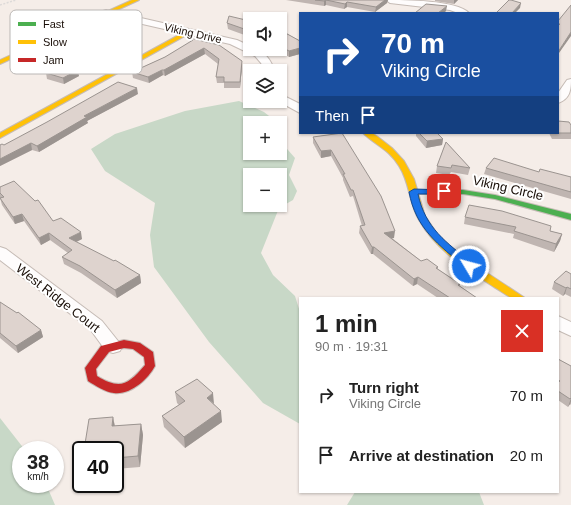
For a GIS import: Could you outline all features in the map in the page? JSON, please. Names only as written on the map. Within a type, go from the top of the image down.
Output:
[{"type":"street","points":[[113,10],[136,0]]},
{"type":"street","points":[[390,0],[450,7],[462,12]]},
{"type":"street","name":"Viking Drive","points":[[142,21],[233,42],[253,51],[267,64]]},
{"type":"street","points":[[142,57],[188,32]]},
{"type":"street","points":[[0,62],[10,57]]},
{"type":"street","points":[[0,136],[112,74]]},
{"type":"street","points":[[559,98],[563,95],[571,82]]},
{"type":"street","points":[[287,101],[299,108]]},
{"type":"street","points":[[368,134],[376,138],[396,154],[406,168],[420,214],[425,225],[438,240],[459,259],[518,297]]},
{"type":"street","name":"Viking Circle","points":[[414,192],[463,192],[495,197],[571,217]]},
{"type":"street","name":"West Ridge Court","points":[[0,252],[96,325],[113,346]]},
{"type":"street","points":[[559,323],[571,330]]},
{"type":"street","name":"West Ridge Court","points":[[124,344],[136,346],[149,355],[150,366],[136,383],[123,388],[110,388],[92,378],[90,368],[106,349],[113,346],[124,344]]},
{"type":"path","points":[[0,5],[16,0]]},
{"type":"green space","points":[[239,101],[243,103],[243,108],[255,108],[269,116],[243,116],[243,160],[287,160],[287,149],[295,158],[289,175],[297,191],[293,200],[287,203],[287,168],[243,168],[243,212],[277,212],[261,253],[273,275],[295,296],[299,309],[299,423],[263,403],[209,342],[154,267],[150,235],[155,203],[105,171],[91,149],[115,134],[185,111]]},
{"type":"green space","points":[[0,418],[18,441],[12,441],[12,493],[50,493],[55,505],[0,505]]},
{"type":"green space","points":[[354,493],[479,493],[484,505],[347,505]]},
{"type":"building","points":[[326,0],[385,0],[376,7],[347,2],[345,4]]},
{"type":"building","points":[[509,0],[521,3],[513,12],[497,12]]},
{"type":"building","points":[[426,4],[447,6],[439,12],[416,12]]},
{"type":"building","points":[[571,5],[571,32],[559,50],[560,24],[559,20]]},
{"type":"building","points":[[229,16],[243,19],[243,29],[227,23]]},
{"type":"building","points":[[287,34],[299,40],[299,48],[289,51],[287,50]]},
{"type":"building","points":[[190,38],[219,45],[242,61],[240,82],[224,82],[224,77],[216,77],[219,59],[204,48],[148,77],[138,74],[142,74],[142,67],[165,57],[193,40]]},
{"type":"building","points":[[49,74],[70,74],[63,78]]},
{"type":"building","points":[[118,82],[137,88],[84,116],[87,117],[37,146],[31,143],[0,159],[0,145],[4,145]]},
{"type":"building","points":[[559,121],[569,122],[571,125],[571,133],[559,133]]},
{"type":"building","points":[[343,134],[381,196],[395,231],[384,233],[421,261],[427,259],[438,267],[436,268],[460,284],[458,285],[476,297],[448,297],[418,277],[414,279],[374,247],[372,247],[360,226],[365,225],[353,190],[351,190],[343,174],[345,174],[331,150],[321,151],[313,137]]},
{"type":"building","points":[[420,134],[438,134],[443,139],[427,141]]},
{"type":"building","points":[[446,142],[470,168],[452,165],[451,168],[437,166]]},
{"type":"building","points":[[494,158],[539,172],[540,169],[571,177],[571,192],[486,168]]},
{"type":"building","points":[[14,181],[35,201],[38,200],[53,221],[61,218],[81,232],[69,238],[114,261],[115,260],[140,275],[115,290],[80,266],[62,257],[72,250],[49,233],[39,238],[22,214],[13,217],[0,198],[4,197],[0,193],[0,187]]},
{"type":"building","points":[[469,205],[502,211],[551,226],[550,231],[562,234],[556,244],[514,231],[516,227],[465,217]]},
{"type":"building","points":[[566,271],[571,274],[571,289],[554,282]]},
{"type":"building","points":[[0,302],[17,313],[18,312],[41,330],[16,346],[0,333]]},
{"type":"building","points":[[559,360],[571,366],[570,399],[559,392]]},
{"type":"building","points":[[197,379],[213,393],[207,398],[221,411],[184,437],[162,416],[185,401],[175,392]]},
{"type":"building","points":[[113,417],[112,426],[141,424],[138,456],[124,457],[124,441],[85,441],[89,419]]},
{"type":"traffic: fast","points":[[414,192],[463,192],[495,197],[571,217]]},
{"type":"traffic: slow","points":[[114,10],[136,0]]},
{"type":"traffic: slow","points":[[142,57],[188,32]]},
{"type":"traffic: slow","points":[[0,62],[10,57]]},
{"type":"traffic: slow","points":[[0,136],[112,74]]},
{"type":"traffic: slow","points":[[369,134],[390,150],[402,163],[410,179],[421,216],[435,237],[469,266],[518,297]]},
{"type":"traffic: jam","points":[[124,344],[136,346],[149,355],[150,366],[142,375],[127,387],[115,389],[108,387],[92,378],[90,368],[105,349],[124,344]]},
{"type":"route","points":[[444,191],[414,192],[416,206],[425,225],[434,236],[469,266]]}]
